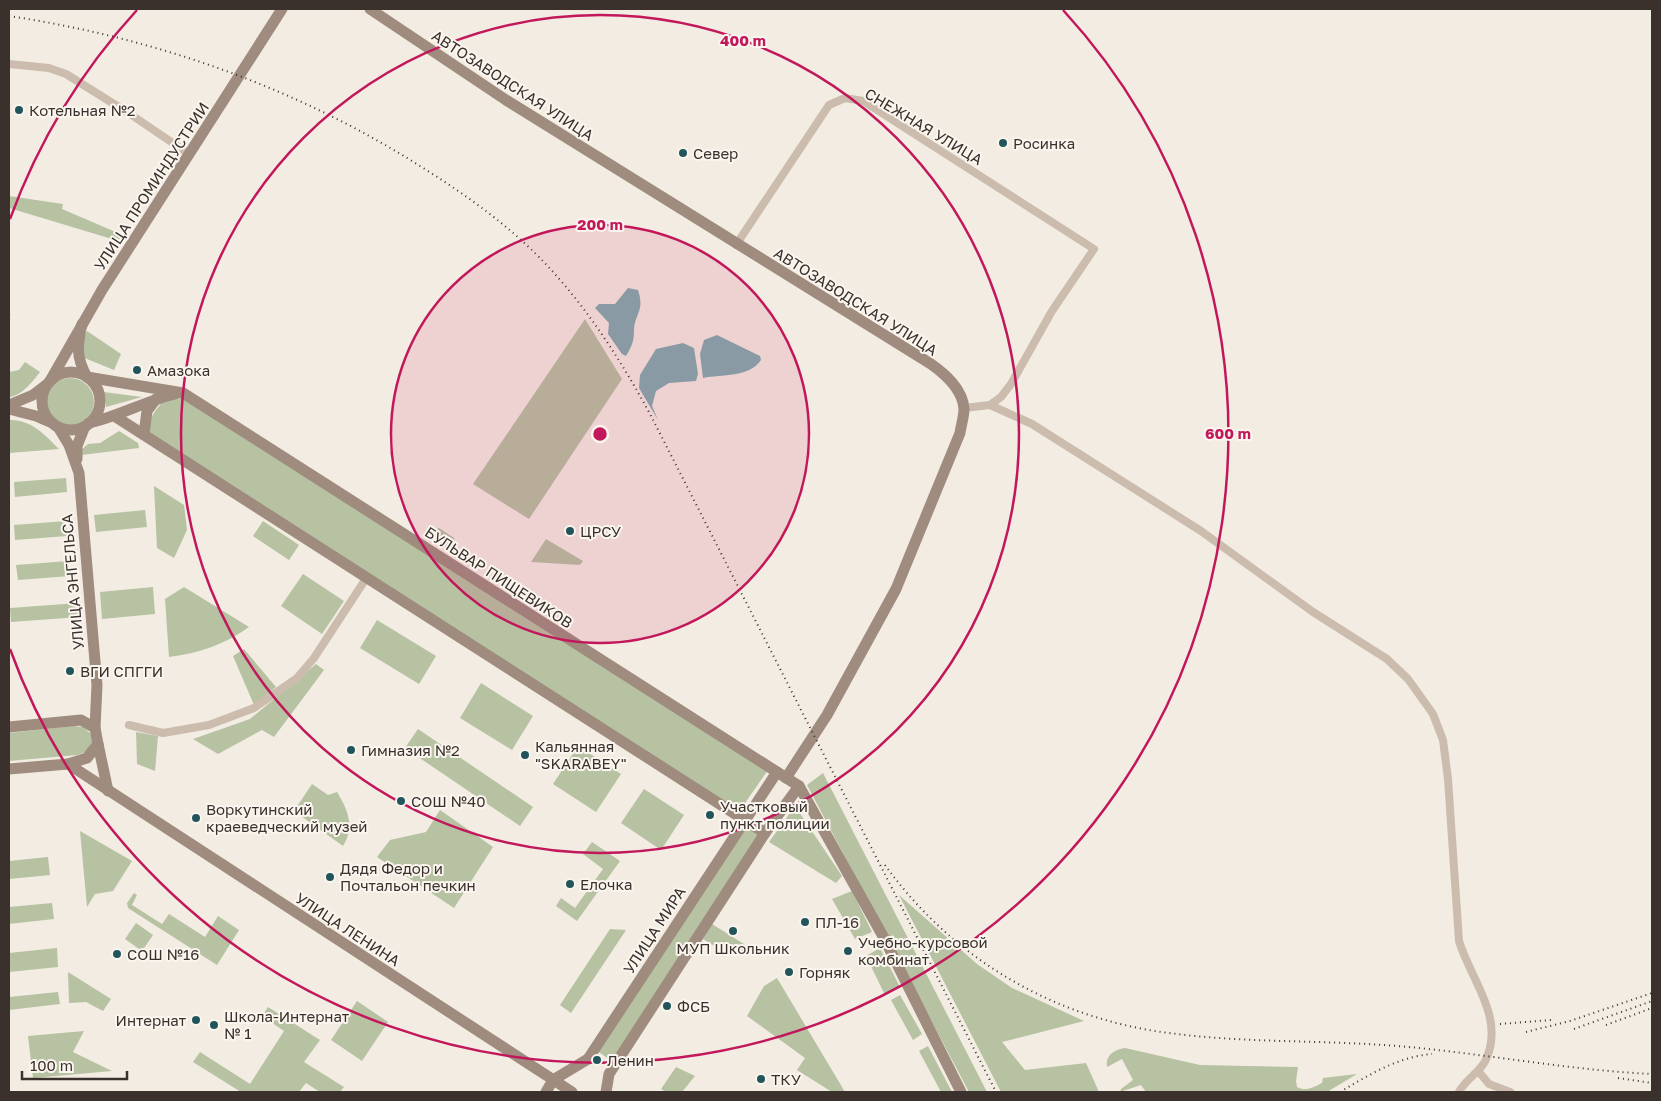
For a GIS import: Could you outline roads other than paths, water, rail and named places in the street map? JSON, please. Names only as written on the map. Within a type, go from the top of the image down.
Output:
[{"type":"main road","name":"УЛИЦА ПРОМИНДУСТРИИ","points":[[48,383],[82,324],[282,9]]},
{"type":"main road","name":"АВТОЗАВОДСКАЯ УЛИЦА","points":[[370,9],[506,100],[948,376],[964,408]]},
{"type":"main road","points":[[82,324],[77,352],[79,364],[87,377],[94,383],[100,400],[95,416],[87,425]]},
{"type":"main road","name":"БУЛЬВАР ПИЩЕВИКОВ","points":[[9,405],[33,395],[48,383],[70,373],[183,392],[799,786]]},
{"type":"main road","points":[[48,383],[42,402],[47,418],[55,426]]},
{"type":"main road","points":[[9,410],[36,416],[55,426],[72,430],[116,417],[156,398],[183,392]]},
{"type":"main road","points":[[144,434],[147,411],[156,398]]},
{"type":"main road","points":[[782,775],[827,715],[896,589],[960,433],[964,408]]},
{"type":"main road","points":[[116,417],[765,833]]},
{"type":"main road","name":"УЛИЦА ЭНГЕЛЬСА","points":[[77,464],[77,446],[87,425]]},
{"type":"main road","name":"УЛИЦА ЭНГЕЛЬСА","points":[[55,426],[69,445],[79,473],[97,709],[95,728],[98,744]]},
{"type":"main road","points":[[9,728],[81,720],[97,709]]},
{"type":"main road","points":[[81,720],[95,728]]},
{"type":"main road","points":[[9,769],[68,764],[87,758],[98,744]]},
{"type":"main road","points":[[98,744],[108,791]]},
{"type":"main road","name":"УЛИЦА ЛЕНИНА","points":[[68,764],[572,1092]]},
{"type":"main road","name":"УЛИЦА МИРА","points":[[546,1092],[553,1080],[588,1058],[745,820],[782,775]]},
{"type":"main road","points":[[606,1092],[609,1074],[765,833],[799,786],[884,938],[961,1092]]},
{"type":"street","points":[[9,64],[49,68],[66,74],[189,154]]},
{"type":"street","name":"СНЕЖНАЯ УЛИЦА","points":[[736,245],[828,105],[845,98],[863,101],[1094,249],[1052,311],[1011,384],[1001,397],[990,405]]},
{"type":"street","points":[[964,408],[990,405],[1032,424],[1201,531],[1313,612],[1387,659],[1408,679],[1427,703],[1439,728],[1447,766],[1459,941],[1465,960],[1484,995],[1489,1018],[1490,1050],[1478,1072],[1459,1092]]},
{"type":"street","points":[[129,725],[163,733],[209,725],[254,708],[297,678],[314,658],[367,577]]},
{"type":"street","points":[[1478,1072],[1489,1084],[1510,1092]]},
{"type":"water","points":[[628,288],[638,290],[640,307],[635,324],[634,337],[626,356],[622,354],[608,334],[609,323],[595,308],[599,304],[615,304]]},
{"type":"water","points":[[717,335],[760,356],[761,360],[756,366],[742,373],[703,378],[700,354],[704,340]]},
{"type":"water","points":[[683,343],[694,348],[698,374],[696,381],[669,383],[656,391],[652,406],[658,420],[639,388],[640,375],[656,349]]},
{"type":"railway","points":[[9,16],[117,38],[170,52],[274,90],[324,112],[420,166],[467,197],[511,231],[556,275],[600,332],[650,414],[996,1092]]},
{"type":"railway","points":[[885,865],[913,900],[977,958],[1013,981],[1051,1000],[1091,1016],[1133,1027],[1204,1037],[1397,1046],[1588,1069],[1652,1074]]},
{"type":"railway","points":[[1526,1032],[1570,1021],[1652,993]]},
{"type":"railway","points":[[1574,1029],[1652,1001]]},
{"type":"railway","points":[[1606,1025],[1652,1008]]},
{"type":"railway","points":[[1500,1024],[1551,1020]]},
{"type":"railway","points":[[1340,1092],[1395,1063],[1432,1054]]},
{"type":"railway","points":[[1618,1078],[1652,1083]]},
{"type":"place","name":"Котельная №2","points":[[19,110]]},
{"type":"place","name":"Росинка","points":[[1003,143]]},
{"type":"place","name":"Север","points":[[683,153]]},
{"type":"place","name":"Амазока","points":[[137,370]]},
{"type":"place","name":"ЦРСУ","points":[[570,531]]},
{"type":"place","name":"ВГИ СПГГИ","points":[[70,671]]},
{"type":"place","name":"Гимназия №2","points":[[351,750]]},
{"type":"place","name":"Кальянная \"SKARABEY\"","points":[[525,755]]},
{"type":"place","name":"СОШ №40","points":[[401,801]]},
{"type":"place","name":"Участковый пункт полиции","points":[[710,815]]},
{"type":"place","name":"Воркутинский краеведческий музей","points":[[196,818]]},
{"type":"place","name":"Дядя Федор и Почтальон печкин","points":[[330,877]]},
{"type":"place","name":"Елочка","points":[[570,884]]},
{"type":"place","name":"ПЛ-16","points":[[805,922]]},
{"type":"place","name":"МУП Школьник","points":[[733,931]]},
{"type":"place","name":"Учебно-курсовой комбинат","points":[[848,951]]},
{"type":"place","name":"СОШ №16","points":[[117,954]]},
{"type":"place","name":"Горняк","points":[[789,972]]},
{"type":"place","name":"ФСБ","points":[[667,1006]]},
{"type":"place","name":"Интернат","points":[[196,1020]]},
{"type":"place","name":"Школа-Интернат № 1","points":[[214,1025]]},
{"type":"place","name":"Ленин","points":[[597,1060]]},
{"type":"place","name":"ТКУ","points":[[761,1079]]}]
